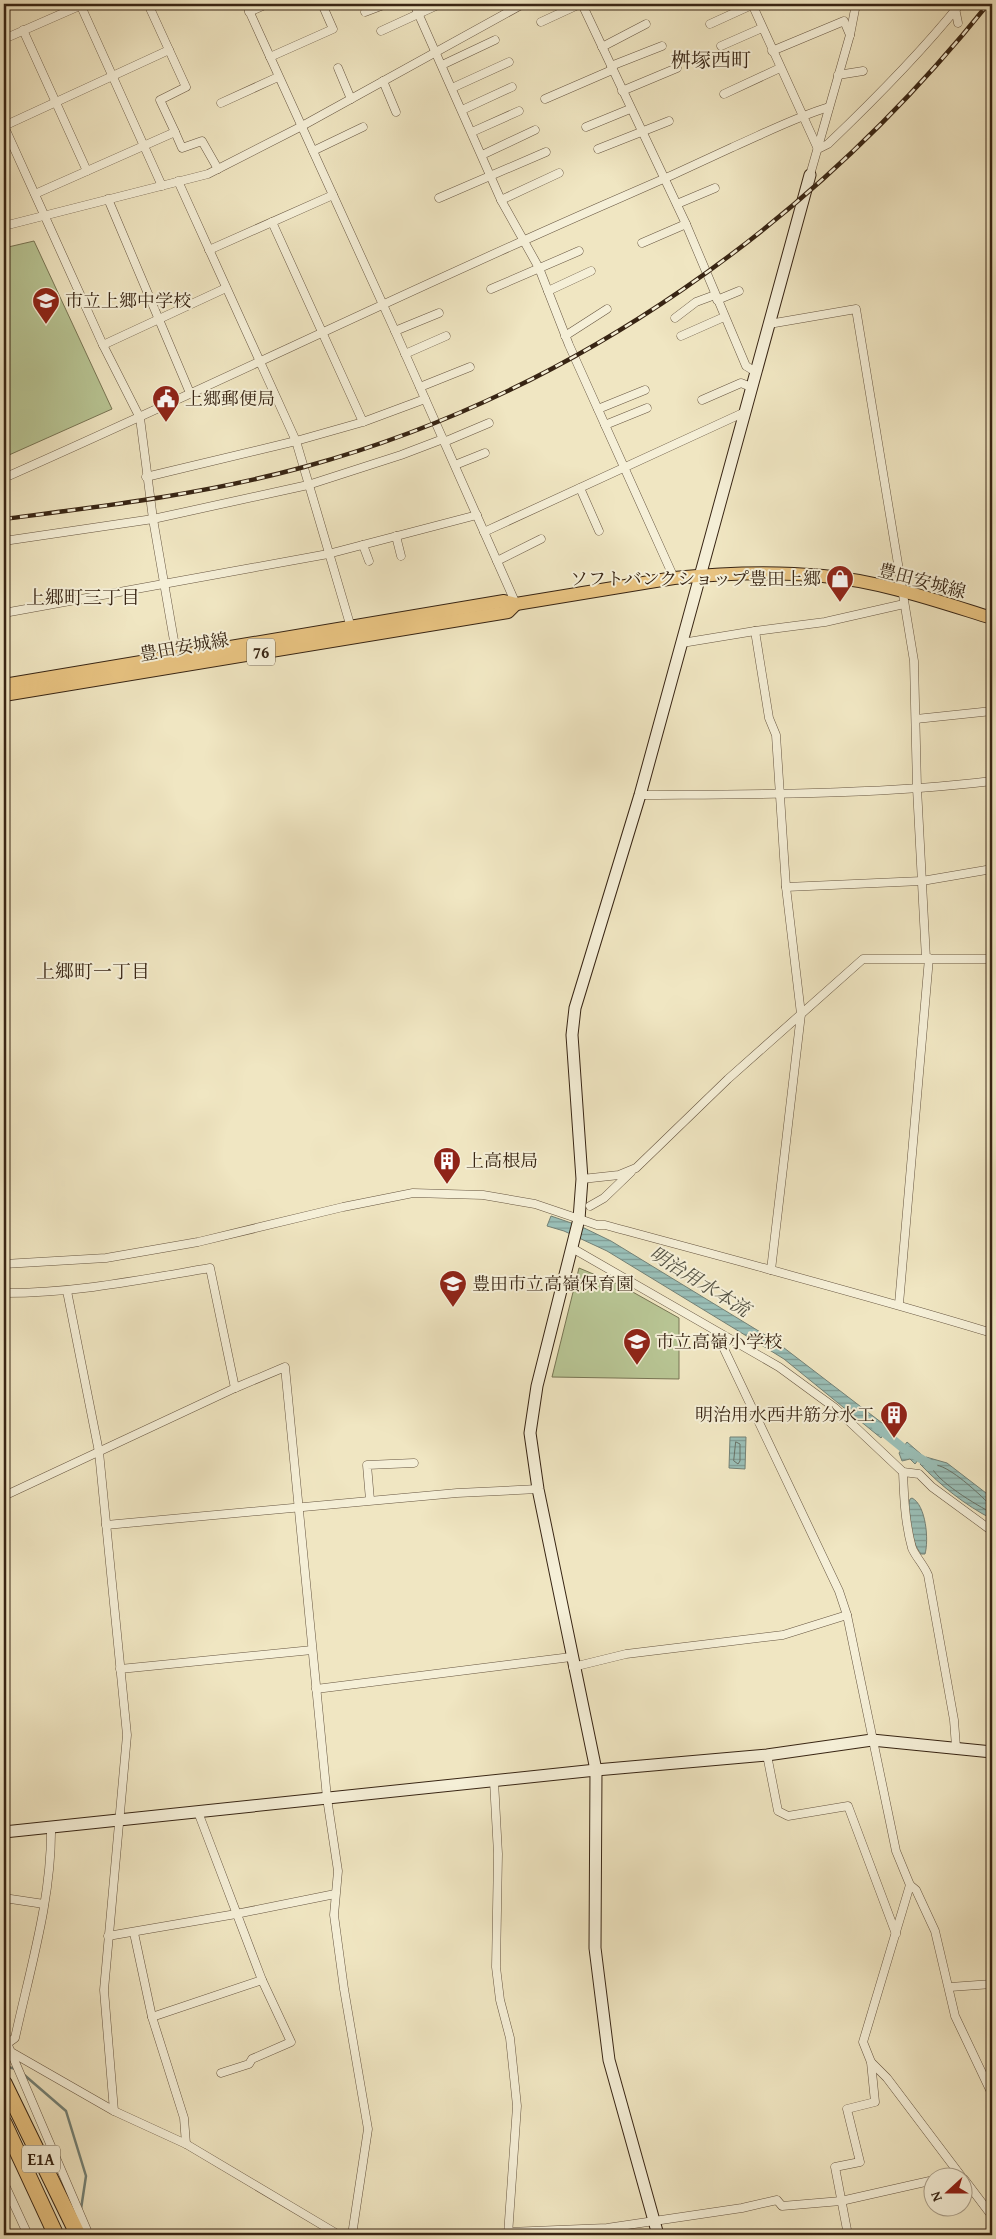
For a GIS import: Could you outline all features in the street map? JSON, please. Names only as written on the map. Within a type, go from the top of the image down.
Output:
[{"type":"highway","name":"E1A","points":[[4,2083],[78,2235]]},
{"type":"highway","name":"E1A","points":[[4,2123],[56,2235]]},
{"type":"main road","name":"豊田安城線","points":[[4,685],[177,660],[352,631],[508,612],[516,604],[700,575],[779,573],[823,576],[903,598],[992,618]]},
{"type":"main road","name":"豊田安城線","points":[[4,695],[177,660]]},
{"type":"street","points":[[4,39],[81,4],[162,186]]},
{"type":"street","points":[[148,4],[186,87],[160,100],[182,148],[202,141],[218,169]]},
{"type":"street","points":[[246,4],[382,306],[406,354],[424,399],[516,604]]},
{"type":"street","points":[[249,12],[267,4]]},
{"type":"street","points":[[270,57],[333,29],[322,4]]},
{"type":"street","points":[[365,12],[386,4]]},
{"type":"street","points":[[414,4],[501,200],[538,268],[565,336],[674,578]]},
{"type":"street","points":[[381,31],[440,4]]},
{"type":"street","points":[[4,226],[208,174],[302,126],[523,4]]},
{"type":"street","points":[[541,22],[581,4],[677,204],[746,366],[756,372]]},
{"type":"street","points":[[710,24],[752,4],[772,52],[818,149]]},
{"type":"street","points":[[658,2235],[609,2060],[595,1948],[596,1770],[572,1662],[538,1489],[530,1432],[537,1386],[579,1222],[582,1179],[573,1021],[578,997],[640,795],[850,35],[856,5],[870,4]]},
{"type":"street","points":[[957,6],[958,23]]},
{"type":"street","points":[[818,149],[828,144],[874,101],[930,41],[957,6]]},
{"type":"street","points":[[772,52],[844,21],[850,35]]},
{"type":"street","points":[[602,47],[646,24]]},
{"type":"street","points":[[721,46],[762,28]]},
{"type":"street","points":[[23,30],[87,171]]},
{"type":"street","points":[[442,65],[495,40]]},
{"type":"street","points":[[546,99],[662,46]]},
{"type":"street","points":[[169,50],[4,126],[103,345],[140,418],[146,477],[177,660]]},
{"type":"street","points":[[452,88],[509,62]]},
{"type":"street","points":[[338,68],[351,99]]},
{"type":"street","points":[[622,91],[678,68]]},
{"type":"street","points":[[724,94],[780,68]]},
{"type":"street","points":[[838,75],[863,71]]},
{"type":"street","points":[[221,102],[278,77]]},
{"type":"street","points":[[383,81],[396,112]]},
{"type":"street","points":[[462,110],[512,87]]},
{"type":"street","points":[[4,478],[140,418],[260,360],[522,241],[701,165],[803,115],[829,106]]},
{"type":"street","points":[[586,128],[630,109]]},
{"type":"street","points":[[472,132],[519,111]]},
{"type":"street","points":[[598,149],[669,121]]},
{"type":"street","points":[[313,151],[362,127]]},
{"type":"street","points":[[482,155],[535,130]]},
{"type":"street","points":[[35,194],[175,132]]},
{"type":"street","points":[[439,198],[546,152]]},
{"type":"street","points":[[501,200],[559,172]]},
{"type":"street","points":[[178,181],[296,441],[352,631]]},
{"type":"street","points":[[677,204],[716,188]]},
{"type":"street","points":[[209,250],[332,195]]},
{"type":"street","points":[[108,199],[190,394]]},
{"type":"street","points":[[272,222],[362,422]]},
{"type":"street","points":[[642,243],[686,224]]},
{"type":"street","points":[[491,289],[579,251]]},
{"type":"street","points":[[548,291],[592,271]]},
{"type":"street","points":[[103,345],[226,288]]},
{"type":"street","points":[[675,318],[696,302],[738,291]]},
{"type":"street","points":[[565,336],[607,309]]},
{"type":"street","points":[[769,324],[856,310],[914,661],[917,788],[928,959],[899,1304]]},
{"type":"street","points":[[395,332],[439,314]]},
{"type":"street","points":[[681,336],[724,317]]},
{"type":"street","points":[[406,354],[446,336]]},
{"type":"street","points":[[420,387],[470,367]]},
{"type":"street","points":[[702,400],[741,384],[752,387]]},
{"type":"street","points":[[598,409],[646,390]]},
{"type":"street","points":[[146,477],[296,441],[362,422],[424,399]]},
{"type":"street","points":[[605,425],[647,408]]},
{"type":"street","points":[[484,532],[745,412]]},
{"type":"street","points":[[4,541],[153,519],[308,485],[443,441],[489,423]]},
{"type":"street","points":[[455,465],[485,453]]},
{"type":"street","points":[[580,488],[599,531]]},
{"type":"street","points":[[4,613],[328,554],[477,515]]},
{"type":"street","points":[[396,536],[401,556]]},
{"type":"street","points":[[498,561],[541,539]]},
{"type":"street","points":[[363,545],[369,561]]},
{"type":"street","points":[[682,643],[825,622],[903,598]]},
{"type":"street","points":[[755,631],[769,718],[776,736],[786,887],[801,1014],[771,1270]]},
{"type":"street","points":[[916,719],[992,711]]},
{"type":"street","points":[[640,795],[779,794],[917,788],[992,781]]},
{"type":"street","points":[[786,887],[922,881],[992,869]]},
{"type":"street","points":[[590,1206],[604,1198],[728,1079],[863,959],[992,959]]},
{"type":"street","points":[[582,1179],[619,1175],[636,1168]]},
{"type":"street","points":[[4,1264],[106,1258],[180,1245],[412,1193],[484,1195],[535,1204],[579,1222],[899,1304],[992,1334]]},
{"type":"street","points":[[573,1242],[716,1332],[779,1367],[835,1408],[903,1472],[919,1474],[932,1487],[992,1531]]},
{"type":"street","points":[[4,1293],[67,1291],[130,1283],[210,1268],[236,1388]]},
{"type":"street","points":[[67,1291],[99,1452],[127,1735],[104,1990],[114,2111]]},
{"type":"street","points":[[716,1332],[839,1591],[847,1615],[896,1851],[910,1885],[916,1890],[936,1931],[955,2016],[992,2094]]},
{"type":"street","points":[[4,1496],[285,1367],[327,1798],[338,1871],[334,1915],[344,1989],[368,2129],[352,2235]]},
{"type":"street","points":[[370,1500],[366,1465],[414,1463]]},
{"type":"street","points":[[903,1472],[905,1505],[912,1550],[924,1564],[928,1575],[954,1720],[956,1747]]},
{"type":"street","points":[[106,1525],[370,1500],[538,1489]]},
{"type":"street","points":[[316,1689],[572,1662],[783,1635],[847,1615]]},
{"type":"street","points":[[120,1669],[312,1650]]},
{"type":"street","points":[[4,1832],[596,1770],[768,1755],[872,1740],[992,1752]]},
{"type":"street","points":[[768,1755],[778,1811],[788,1816],[848,1806],[896,1934]]},
{"type":"street","points":[[494,1781],[498,1854],[496,1967],[500,2000],[510,2038],[517,2106],[508,2234],[607,2232],[653,2221],[742,2208],[777,2200],[782,2206],[841,2201],[924,2182]]},
{"type":"street","points":[[198,1812],[262,1980],[291,2042],[252,2059],[249,2064],[221,2072]]},
{"type":"street","points":[[51,1827],[52,1860],[44,1904],[15,2038],[5,2042],[14,2056],[89,2235]]},
{"type":"street","points":[[848,2235],[835,2167],[860,2162],[848,2109],[875,2102],[871,2062],[863,2042],[910,1885]]},
{"type":"street","points":[[108,1936],[134,1933],[335,1894]]},
{"type":"street","points":[[4,1898],[44,1904]]},
{"type":"street","points":[[134,1933],[152,2017],[184,2118],[186,2144]]},
{"type":"street","points":[[152,2017],[262,1980]]},
{"type":"street","points":[[950,1988],[992,1984]]},
{"type":"street","points":[[14,2056],[114,2111],[186,2144],[339,2235]]},
{"type":"street","points":[[871,2062],[887,2078],[954,2166]]},
{"type":"street","points":[[4,2183],[28,2235]]},
{"type":"street","points":[[974,2193],[992,2216]]},
{"type":"green space","name":"市立上郷中学校","points":[[34,241],[112,409],[9,455],[4,445],[4,248]]},
{"type":"green space","points":[[579,1268],[622,1286],[679,1318],[679,1379],[552,1377]]},
{"type":"water","points":[[551,1216],[580,1226],[611,1241],[775,1341],[886,1426],[890,1426],[881,1438],[784,1359],[607,1251],[564,1231],[547,1226]]},
{"type":"water","points":[[730,1437],[746,1437],[745,1469],[729,1468]]},
{"type":"water","points":[[907,1442],[922,1455],[915,1464],[910,1459],[902,1461],[899,1453]]},
{"type":"water","points":[[926,1457],[947,1463],[986,1493],[992,1502],[992,1519],[963,1501],[936,1480],[920,1464]]},
{"type":"water","points":[[912,1498],[921,1508],[925,1523],[927,1540],[925,1554],[921,1554],[917,1549],[910,1528],[908,1513],[910,1499]]},
{"type":"waterway","name":"明治用水本流","points":[[876,1426],[903,1448],[933,1466]]},
{"type":"waterway","points":[[4,2066],[16,2069]]},
{"type":"waterway","points":[[22,2073],[66,2111],[86,2176],[81,2209]]},
{"type":"railway","points":[[4,519],[192,492],[304,467],[404,435],[501,394],[593,346],[682,290],[766,227],[845,158],[919,84],[988,4]]},
{"type":"place","name":"市立上郷中学校","points":[[46,325]]},
{"type":"place","name":"上郷郵便局","points":[[166,423]]},
{"type":"place","name":"ソフトバンクショップ豊田上郷","points":[[840,603]]},
{"type":"place","name":"上高根局","points":[[447,1185]]},
{"type":"place","name":"豊田市立高嶺保育園","points":[[453,1308]]},
{"type":"place","name":"市立高嶺小学校","points":[[637,1366]]},
{"type":"place","name":"明治用水西井筋分水工","points":[[894,1439]]},
{"type":"district","name":"桝塚西町","points":[[711,60]]},
{"type":"district","name":"上郷町三丁目","points":[[83,597]]},
{"type":"district","name":"上郷町一丁目","points":[[93,971]]}]
